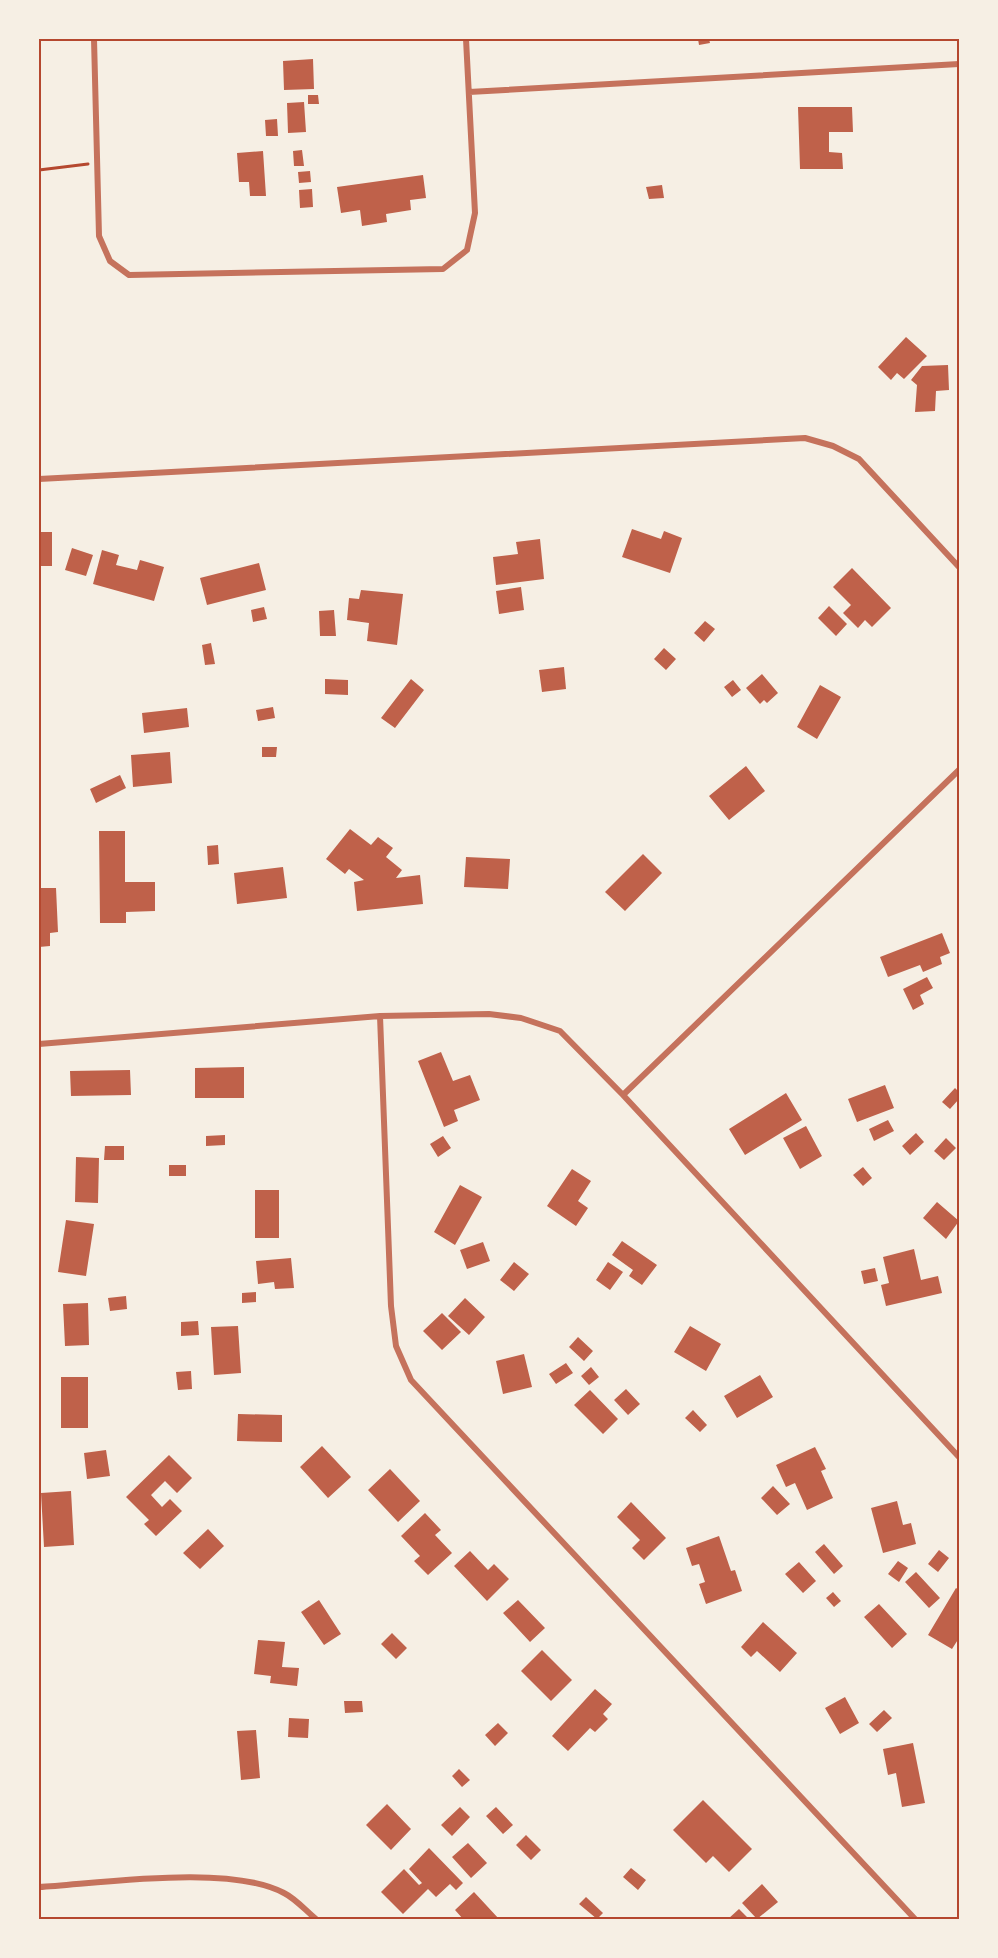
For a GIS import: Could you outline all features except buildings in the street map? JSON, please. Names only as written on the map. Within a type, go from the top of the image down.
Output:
[{"type":"street","points":[[94,39],[99,236],[110,261],[129,274],[442,269],[467,250],[475,213],[466,39]]},
{"type":"street","points":[[469,92],[959,64]]},
{"type":"street","points":[[39,478],[805,438],[833,446],[859,459],[959,567]]},
{"type":"street","points":[[623,1095],[959,770]]},
{"type":"street","points":[[39,1044],[380,1016],[489,1014],[521,1018],[560,1030],[959,1457]]},
{"type":"street","points":[[380,1016],[391,1306],[396,1346],[411,1380],[915,1919]]},
{"type":"street","points":[[39,1887],[201,1877],[250,1881],[285,1893],[316,1919]]},
{"type":"path","points":[[39,170],[97,162]]}]
